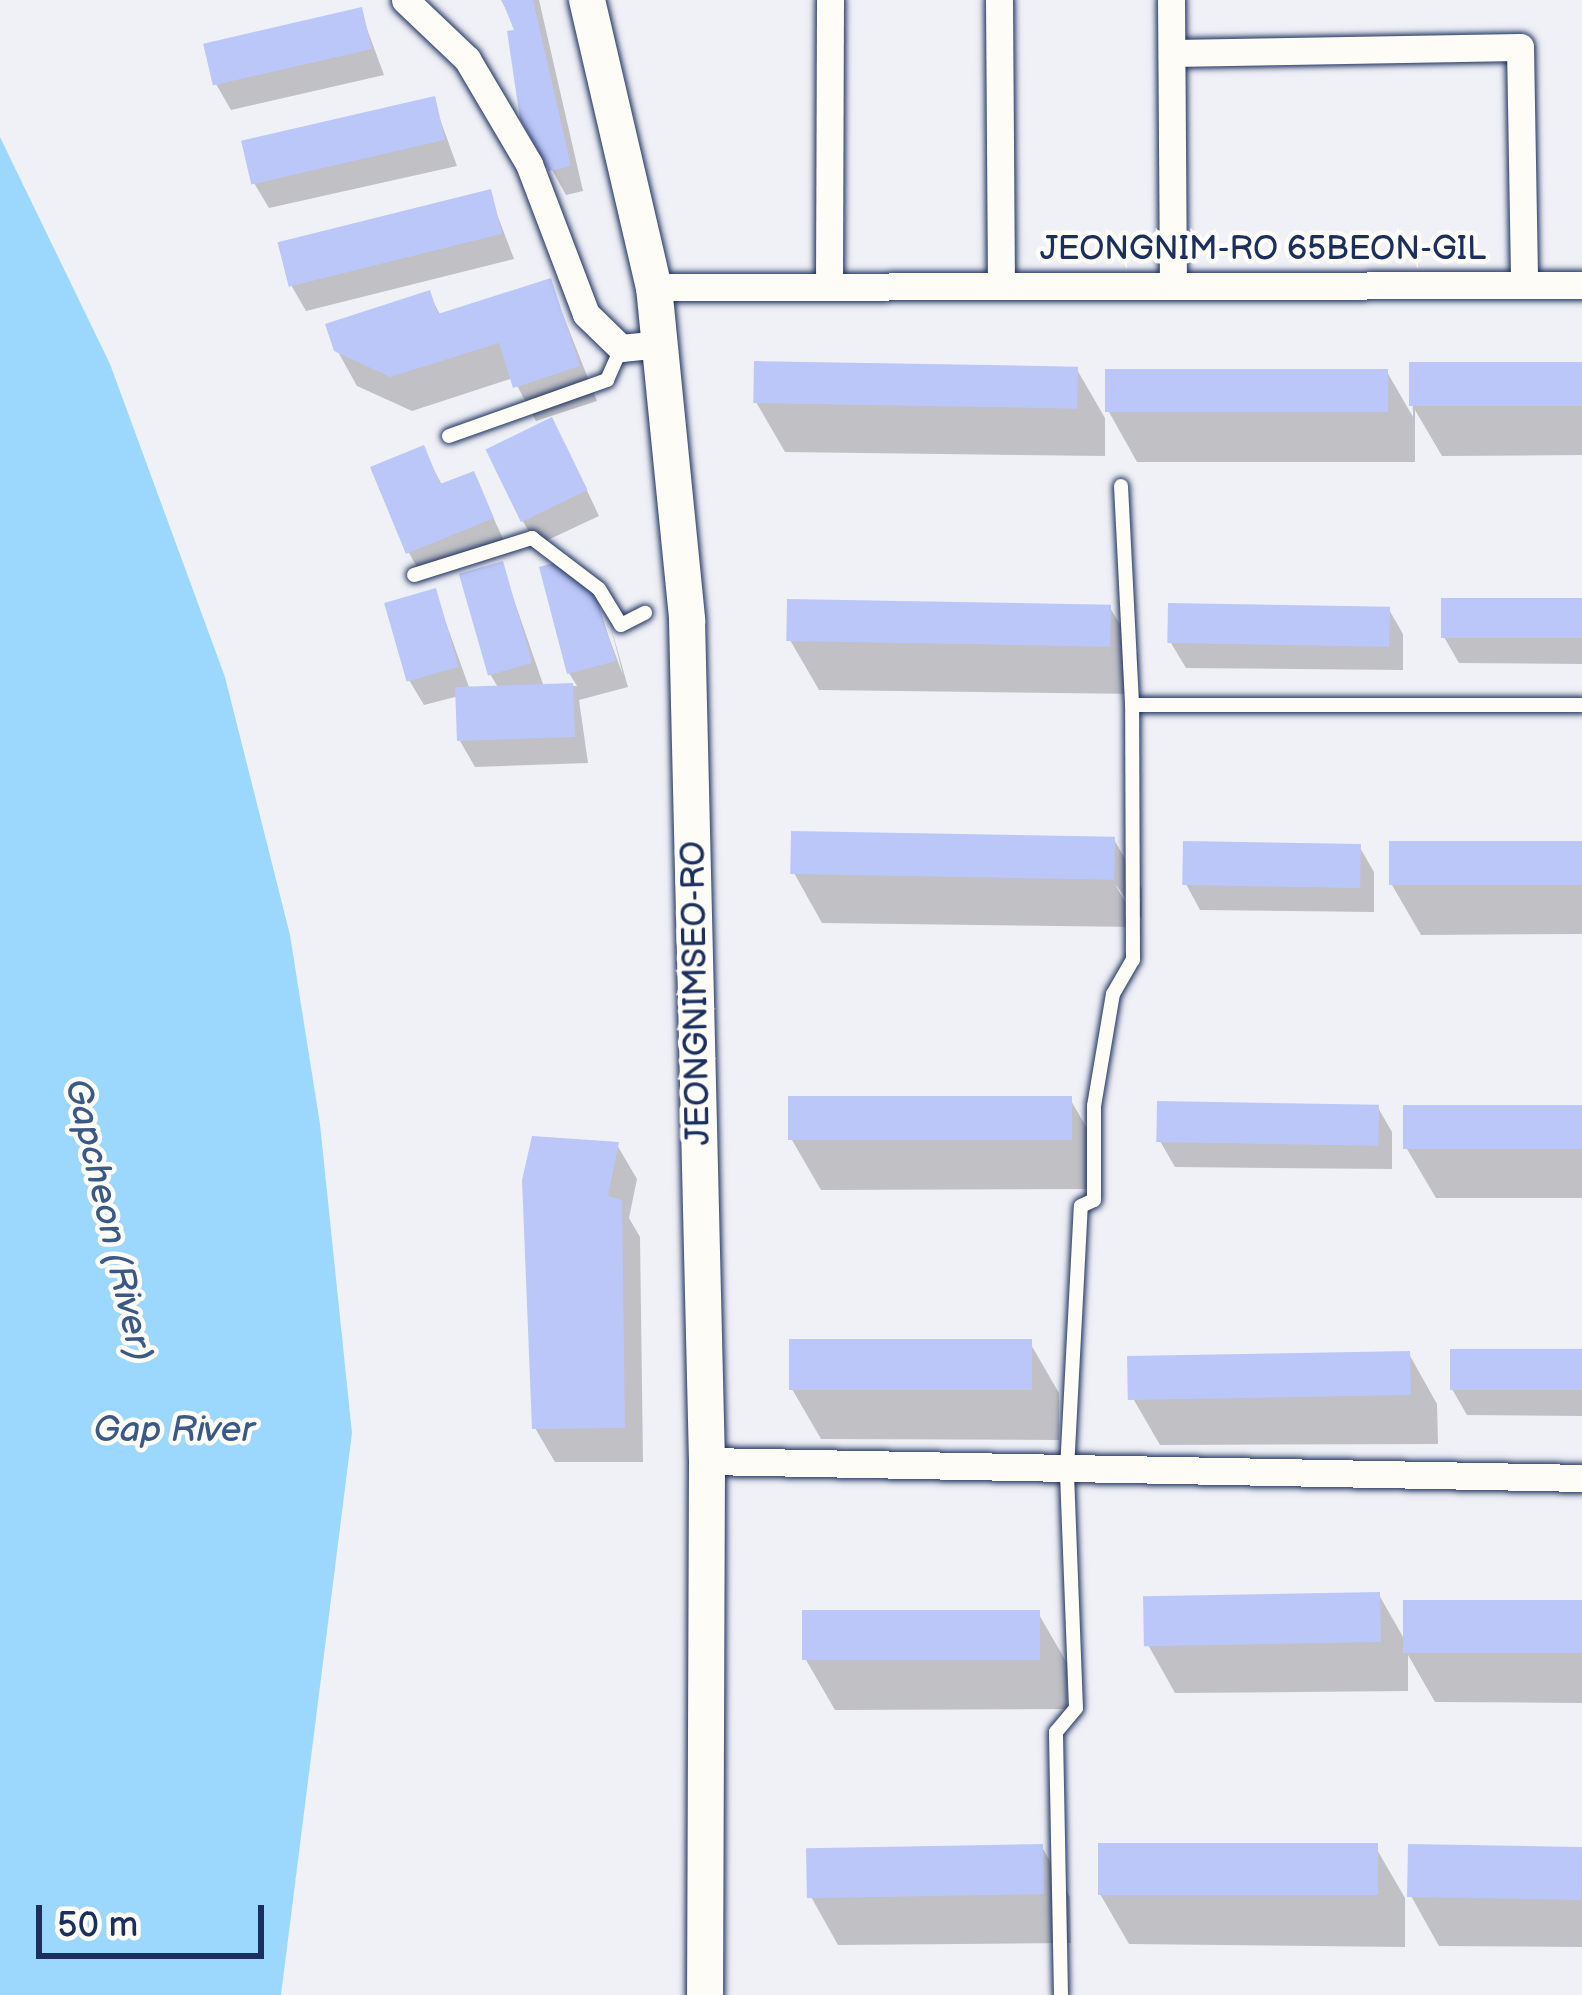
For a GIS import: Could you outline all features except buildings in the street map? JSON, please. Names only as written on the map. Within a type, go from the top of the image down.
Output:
[{"type":"main road","name":"JEONGNIMSEO-RO","points":[[587,0],[653,287],[687,620],[707,1461],[705,1995]]},
{"type":"street","points":[[405,0],[467,59],[530,164],[586,314],[621,349],[661,344]]},
{"type":"street","points":[[829,287],[830,0]]},
{"type":"street","name":"JEONGNIM-RO 65BEON-GIL","points":[[999,0],[1001,286]]},
{"type":"street","points":[[1172,0],[1173,286]]},
{"type":"street","name":"JEONGNIM-RO 65BEON-GIL","points":[[1172,52],[1520,46],[1524,285]]},
{"type":"street","name":"JEONGNIM-RO 65BEON-GIL","points":[[653,287],[1582,285]]},
{"type":"street","points":[[707,1461],[1582,1478]]},
{"type":"lane","points":[[449,436],[607,380],[621,349]]},
{"type":"lane","points":[[1061,1995],[1056,1732],[1076,1708],[1067,1470],[1082,1206],[1094,1200],[1094,1106],[1113,994],[1133,960],[1132,706],[1121,486]]},
{"type":"lane","points":[[414,575],[532,538],[598,589],[621,625],[645,613]]},
{"type":"lane","points":[[1132,706],[1582,705]]},
{"type":"water","name":"Gap River","points":[[0,137],[110,364],[225,677],[290,935],[320,1124],[352,1433],[281,1995],[0,1995]]},
{"type":"water label","name":"Gapcheon (River)","points":[[108,1220]]}]
